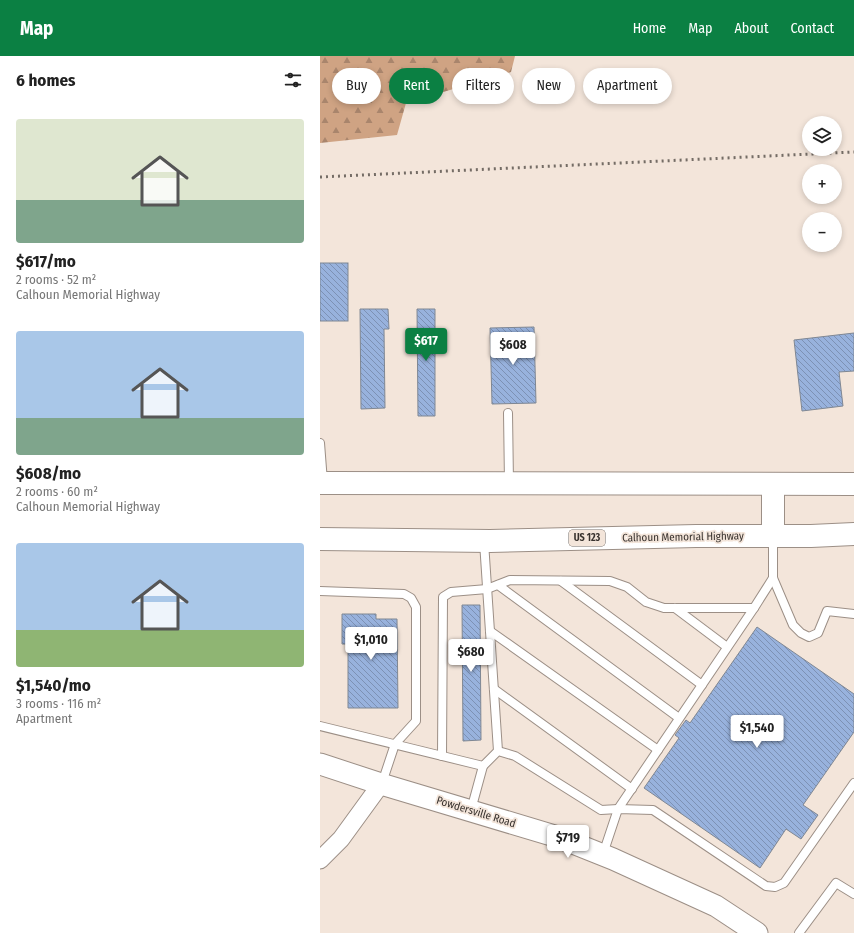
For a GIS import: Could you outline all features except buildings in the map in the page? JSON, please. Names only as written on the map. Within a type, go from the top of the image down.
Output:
[{"type":"highway","points":[[321,483],[854,484]]},
{"type":"highway","points":[[773,484],[773,536]]},
{"type":"highway","name":"Calhoun Memorial Highway","points":[[320,539],[484,541],[854,534]]},
{"type":"street","name":"Powdersville Road","points":[[320,764],[381,784],[558,837],[603,855],[716,906],[757,933]]},
{"type":"street","points":[[320,860],[340,839],[381,784]]},
{"type":"lane","points":[[508,413],[509,484]]},
{"type":"lane","points":[[320,443],[321,483]]},
{"type":"lane","points":[[773,536],[772,578],[793,625],[809,637],[818,633],[827,611],[854,614]]},
{"type":"lane","points":[[471,810],[483,766],[498,751],[484,541]]},
{"type":"lane","points":[[603,855],[618,809],[754,608],[772,578]]},
{"type":"lane","points":[[442,756],[443,598],[450,592],[487,589],[510,580],[610,581],[627,587],[646,602],[664,608],[754,608]]},
{"type":"lane","points":[[561,581],[702,685]]},
{"type":"lane","points":[[498,585],[679,718]]},
{"type":"lane","points":[[320,591],[404,594],[411,598],[416,607],[416,721],[395,744],[381,784]]},
{"type":"lane","points":[[674,608],[727,647]]},
{"type":"lane","points":[[490,631],[658,750]]},
{"type":"lane","points":[[494,689],[632,788]]},
{"type":"lane","points":[[320,726],[483,766]]},
{"type":"lane","points":[[498,751],[515,756],[601,810],[653,810],[766,886],[775,887],[784,883],[854,783]]},
{"type":"lane","points":[[799,933],[836,883],[854,894]]},
{"type":"green space","points":[[320,56],[515,56],[512,68],[452,68],[452,89],[444,92],[444,68],[389,68],[389,104],[406,104],[397,135],[320,143]]},
{"type":"railway","points":[[320,177],[854,152]]}]
